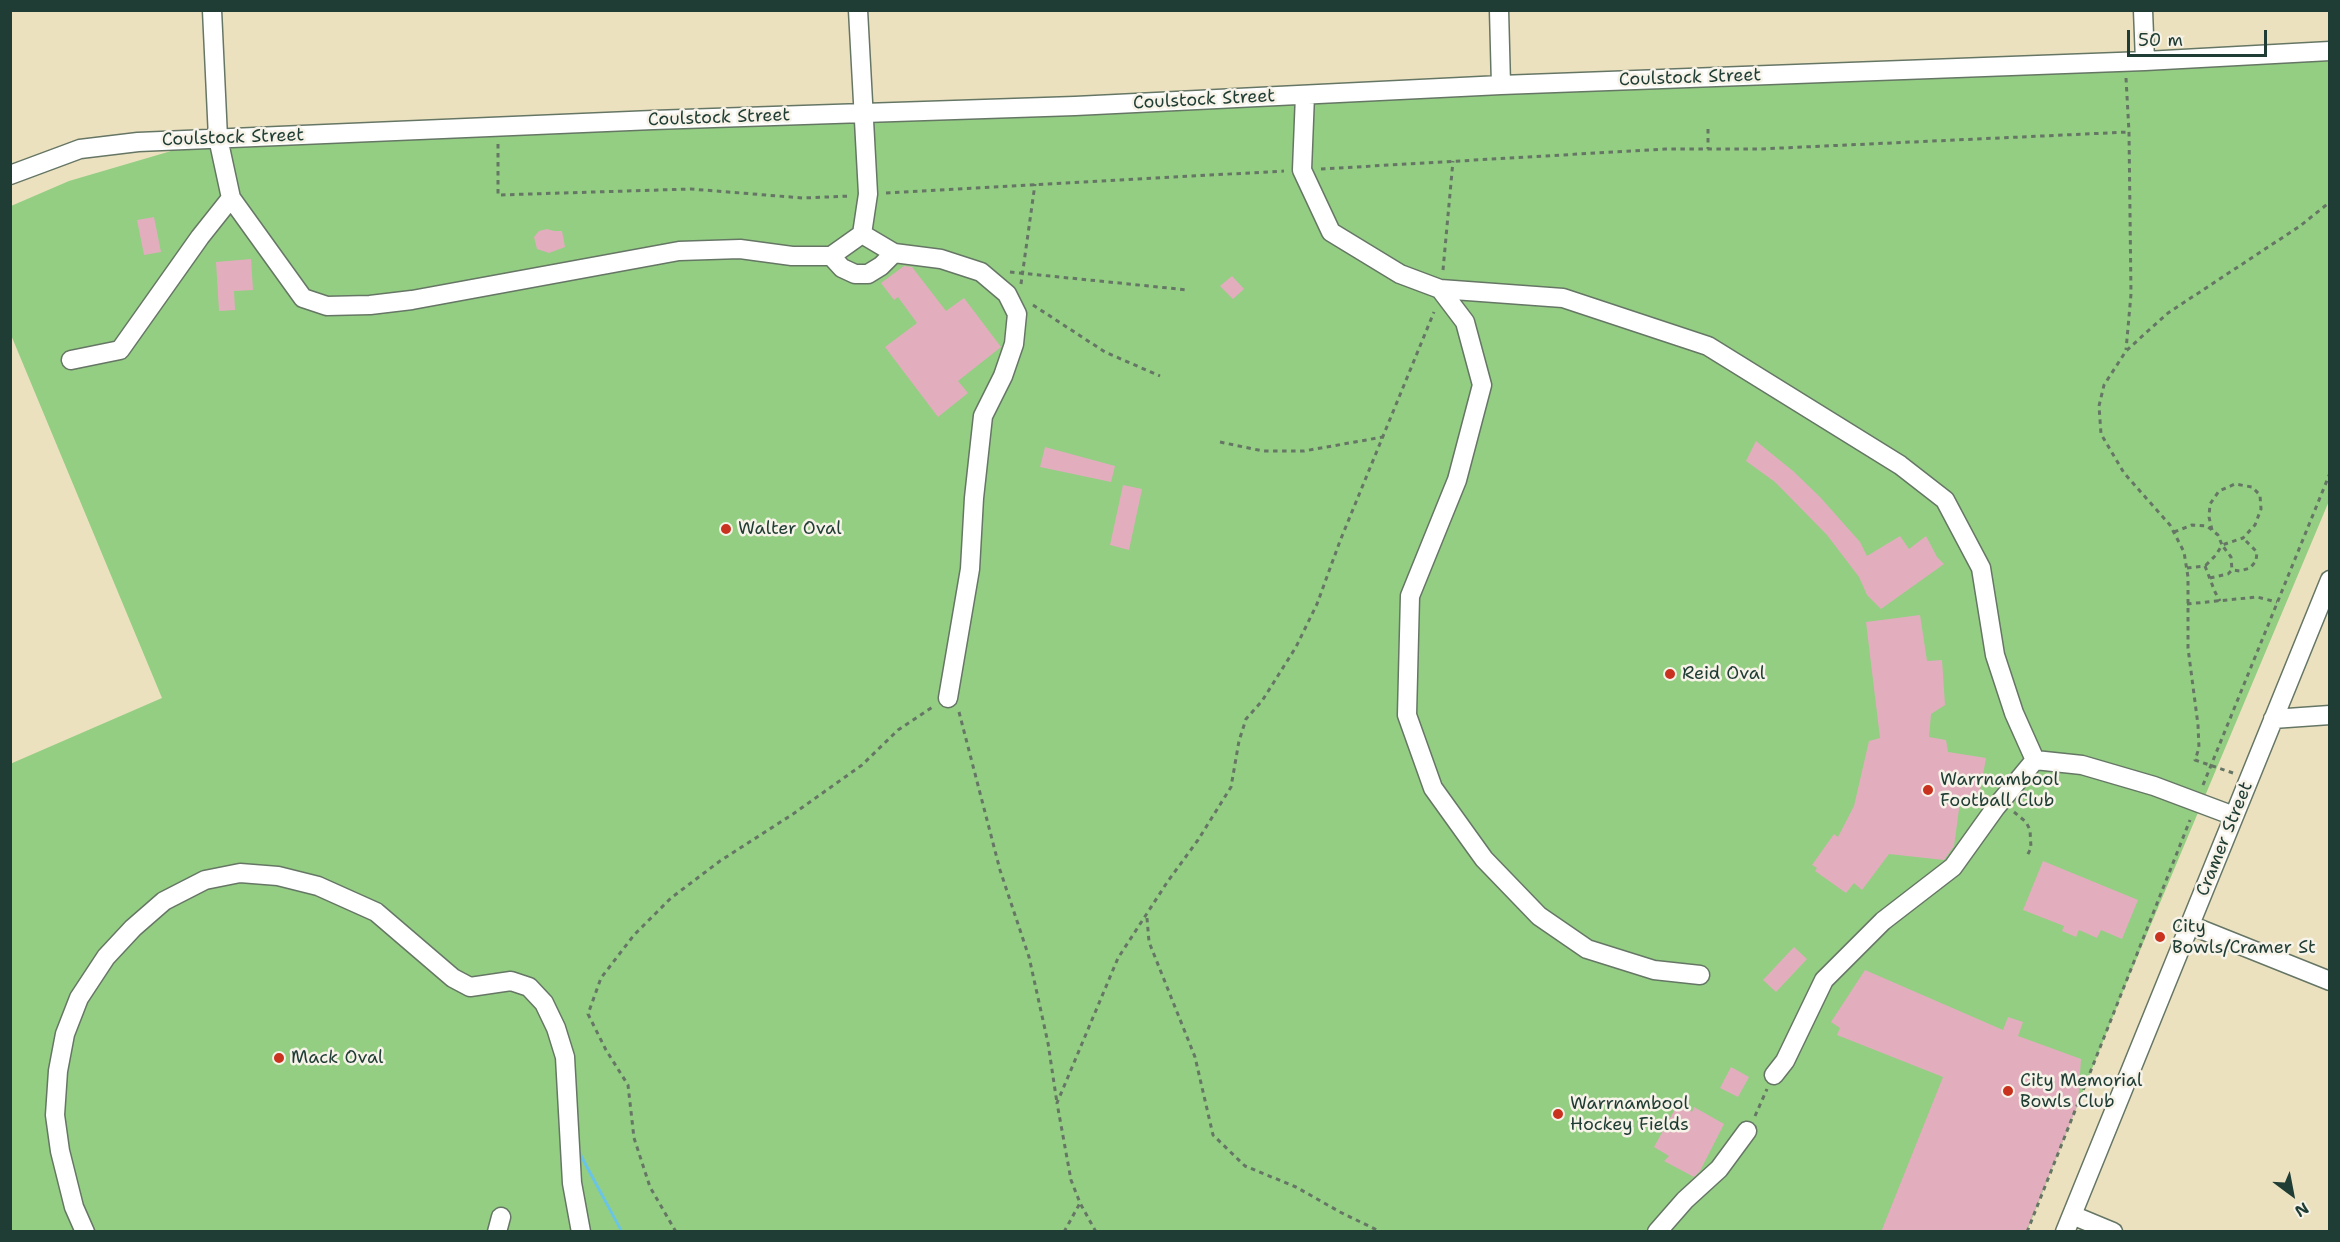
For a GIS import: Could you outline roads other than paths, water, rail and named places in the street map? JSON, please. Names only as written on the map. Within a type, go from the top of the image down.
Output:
[{"type":"street","points":[[212,10],[218,138],[231,198],[303,298],[327,306],[370,305],[412,300],[679,251],[740,249],[792,256],[831,256],[862,234],[867,194],[858,10]]},
{"type":"street","points":[[1498,10],[1501,85]]},
{"type":"street","points":[[2143,10],[2145,61]]},
{"type":"street","name":"Coulstock Street","points":[[10,175],[80,149],[138,142],[1075,106],[1501,85],[2145,61],[2330,51]]},
{"type":"street","points":[[1305,95],[1302,170],[1331,232],[1400,274],[1440,289],[1563,298],[1708,346],[1900,465],[1945,500],[1981,568],[1995,655],[2014,713],[2036,760]]},
{"type":"street","points":[[71,360],[120,350],[200,237],[231,198]]},
{"type":"street","points":[[862,234],[894,253],[941,259],[981,272],[1007,294],[1017,314],[1014,344],[983,416],[974,498],[970,569],[948,698]]},
{"type":"street","points":[[831,256],[842,268],[855,274],[868,274],[881,266],[894,253]]},
{"type":"street","points":[[1440,289],[1465,322],[1482,385],[1457,480],[1410,596],[1407,715],[1433,788],[1484,859],[1539,916],[1587,949],[1654,970],[1700,975]]},
{"type":"street","name":"Cramer Street","points":[[2068,1223],[2330,580]]},
{"type":"street","points":[[2273,719],[2330,715]]},
{"type":"street","points":[[2036,760],[2082,765],[2154,786],[2234,816]]},
{"type":"street","points":[[1774,1075],[1785,1060],[1824,980],[1883,921],[1953,867],[1999,804],[2036,760]]},
{"type":"street","points":[[85,1232],[71,1196],[60,1151],[55,1115],[58,1071],[65,1034],[79,998],[106,957],[133,928],[164,901],[205,880],[240,873],[278,876],[318,886],[376,912],[453,978],[470,987],[511,981],[529,987],[544,1003],[556,1028],[565,1057],[572,1183],[581,1232]]},
{"type":"street","points":[[2190,925],[2330,981]]},
{"type":"street","points":[[1657,1232],[1685,1200],[1719,1169],[1747,1131]]},
{"type":"street","points":[[2068,1223],[2113,1232]]},
{"type":"water","points":[[570,1132],[623,1231],[620,1231],[569,1137]]},
{"type":"place","name":"Walter Oval","points":[[726,529]]},
{"type":"place","name":"Reid Oval","points":[[1670,674]]},
{"type":"place","name":"Warrnambool Football Club","points":[[1928,790]]},
{"type":"place","name":"City Bowls/Cramer St","points":[[2160,937]]},
{"type":"place","name":"Mack Oval","points":[[279,1058]]},
{"type":"place","name":"City Memorial Bowls Club","points":[[2008,1091]]},
{"type":"place","name":"Warrnambool Hockey Fields","points":[[1558,1114]]}]
